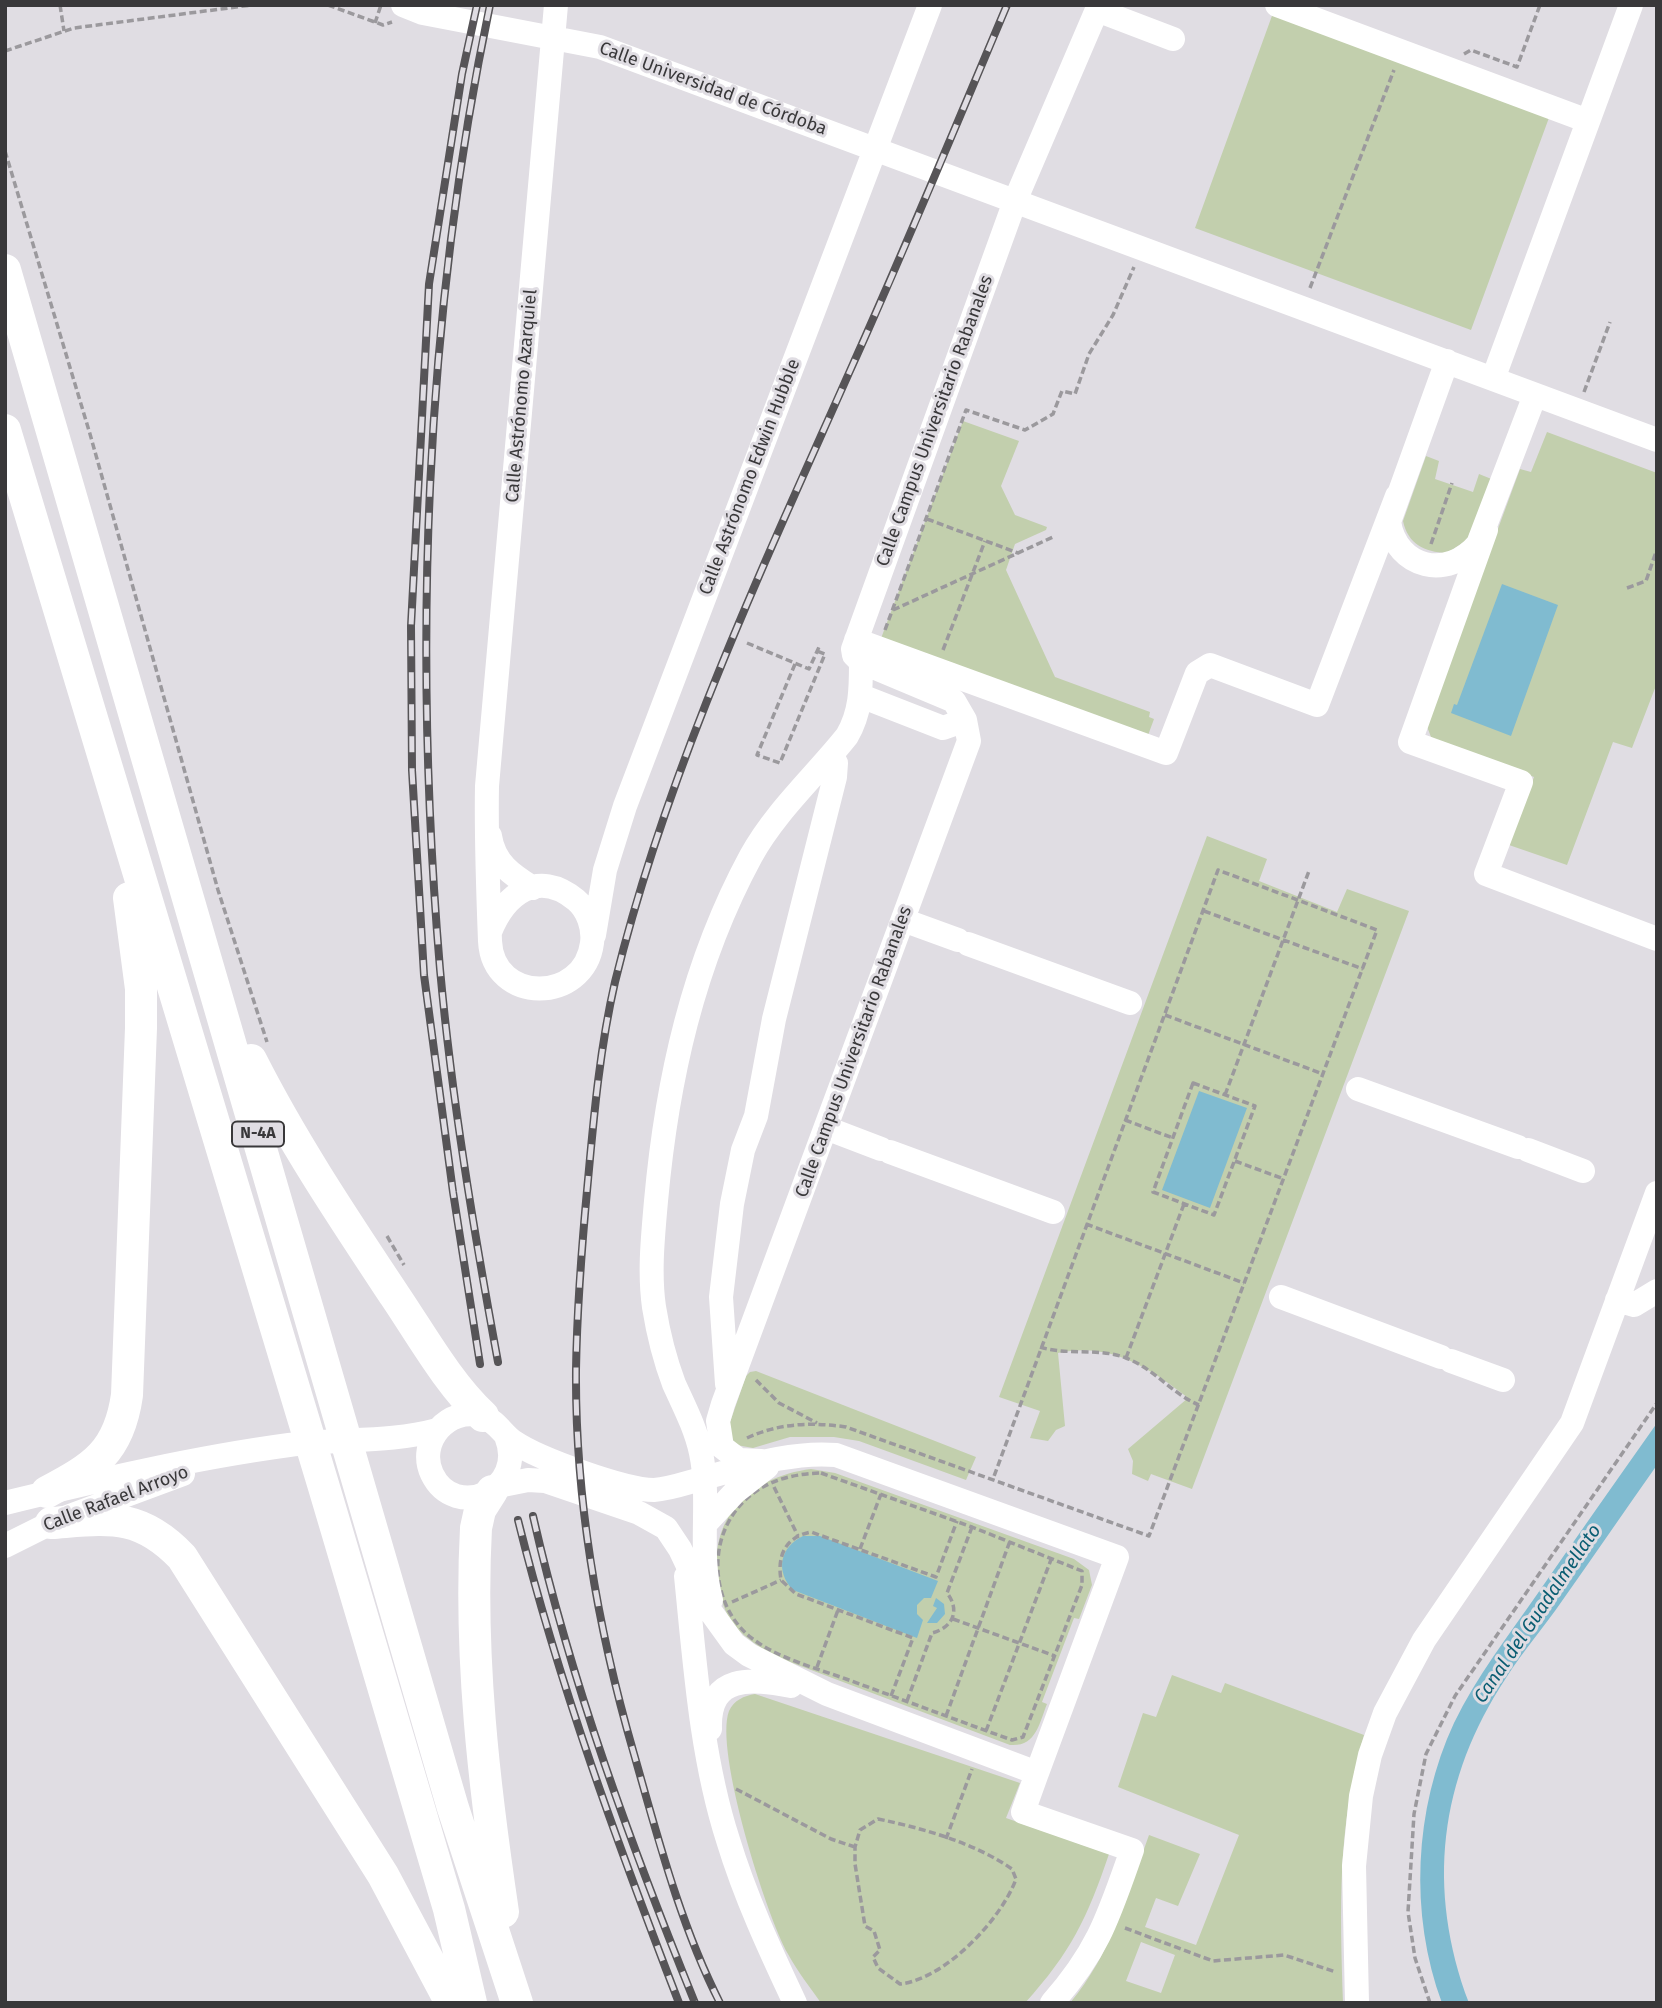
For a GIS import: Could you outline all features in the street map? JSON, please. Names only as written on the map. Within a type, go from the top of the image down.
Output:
[{"type":"main road","name":"N-4A","points":[[5,270],[453,1808],[516,1999]]},
{"type":"main road","name":"N-4A","points":[[5,430],[355,1590],[449,1909],[471,2003]]},
{"type":"main road","points":[[45,1503],[99,1460],[120,1429],[127,1395],[141,989],[127,886],[85,698]]},
{"type":"main road","points":[[186,885],[251,1061],[284,1124],[434,1354],[494,1426]]},
{"type":"main road","points":[[495,1489],[481,1510],[476,1528],[478,1688],[485,1791],[516,1999]]},
{"type":"main road","points":[[45,1503],[127,1522],[157,1533],[182,1558],[383,1875],[451,2003]]},
{"type":"street","name":"Calle Astrónomo Azarquiel","points":[[487,786],[556,5]]},
{"type":"street","name":"Calle Astrónomo Edwin Hubble","points":[[590,955],[605,870],[625,806],[930,5]]},
{"type":"street","points":[[1277,5],[1588,121]]},
{"type":"street","points":[[1493,379],[1631,5]]},
{"type":"street","points":[[1098,8],[1173,39]]},
{"type":"street","name":"Calle Campus Universitario Rabanales","points":[[1037,1773],[827,1694],[749,1655],[734,1644],[705,1577],[706,1478],[690,1418],[673,1381],[651,1285],[661,1139],[676,1058],[697,977],[752,853],[828,760],[855,722],[861,696],[865,650],[1015,201],[1098,8]]},
{"type":"street","name":"Calle Universidad de Córdoba","points":[[409,12],[587,43],[1015,201]]},
{"type":"street","points":[[1015,201],[1657,440]]},
{"type":"street","points":[[865,650],[936,669],[1166,753],[1197,673],[1210,666],[1317,705],[1447,361]]},
{"type":"street","points":[[1535,395],[1410,742],[1521,782],[1486,874],[1657,939]]},
{"type":"street","points":[[1396,496],[1389,522],[1391,534],[1403,553],[1423,562],[1436,566],[1458,563],[1478,544],[1486,530]]},
{"type":"street","points":[[861,696],[943,728],[957,723],[961,714],[954,701],[947,696],[865,650]]},
{"type":"street","name":"Calle Campus Universitario Rabanales","points":[[773,1471],[739,1460],[726,1452],[718,1431],[734,1396],[739,1358],[969,741],[970,732],[961,714]]},
{"type":"street","name":"Calle Campus Universitario Rabanales","points":[[734,1396],[721,1297],[732,1204],[743,1150],[756,1116],[774,1019],[835,776],[836,762],[828,760]]},
{"type":"street","points":[[487,786],[490,840],[495,857],[509,873],[533,888]]},
{"type":"street","points":[[487,786],[485,887],[490,932],[495,963],[514,984],[531,990],[562,986],[574,979],[590,955],[592,927],[577,901],[552,888],[533,888],[508,899],[499,911],[490,932]]},
{"type":"street","points":[[903,920],[1130,1003]]},
{"type":"street","points":[[1358,1088],[1583,1171]]},
{"type":"street","points":[[826,1128],[1053,1212]]},
{"type":"street","points":[[1358,1991],[1354,1866],[1356,1843],[1370,1755],[1385,1713],[1424,1640],[1572,1423],[1657,1193]]},
{"type":"street","points":[[1617,1300],[1634,1305],[1657,1291]]},
{"type":"street","points":[[1281,1297],[1503,1381]]},
{"type":"street","points":[[690,1418],[703,1422],[713,1420],[734,1396]]},
{"type":"street","points":[[568,1477],[537,1480],[473,1497],[453,1494],[437,1482],[428,1454],[438,1430],[458,1416],[494,1426],[568,1477],[620,1495],[666,1528],[684,1562]]},
{"type":"street","points":[[494,1426],[511,1462],[495,1489]]},
{"type":"street","name":"Calle Rafael Arroyo","points":[[5,1503],[45,1503],[140,1471],[236,1454],[302,1443],[386,1438],[438,1430]]},
{"type":"street","name":"Calle Rafael Arroyo","points":[[386,1438],[418,1447],[428,1454]]},
{"type":"street","name":"Calle Campus Universitario Rabanales","points":[[620,1495],[706,1478],[773,1471],[818,1454],[854,1460],[1117,1557],[1023,1812],[1132,1850],[1099,1941],[1075,1977],[1052,2003]]},
{"type":"street","points":[[707,1522],[734,1492],[773,1471]]},
{"type":"street","points":[[5,1488],[45,1503]]},
{"type":"street","name":"Calle Rafael Arroyo","points":[[5,1546],[45,1503]]},
{"type":"street","name":"Calle Campus Universitario Rabanales","points":[[684,1562],[721,1613]]},
{"type":"street","name":"Calle Campus Universitario Rabanales","points":[[684,1562],[704,1731],[727,1839],[750,1903],[795,2003]]},
{"type":"street","name":"Calle Campus Universitario Rabanales","points":[[712,1771],[710,1723],[713,1704],[729,1685],[742,1681],[764,1681],[827,1694]]},
{"type":"street","name":"Calle Campus Universitario Rabanales","points":[[783,1977],[801,2003]]},
{"type":"path","points":[[60,5],[64,31]]},
{"type":"path","points":[[5,51],[64,31],[252,5]]},
{"type":"path","points":[[328,5],[383,25],[409,12]]},
{"type":"path","points":[[376,23],[382,5]]},
{"type":"path","points":[[1458,73],[1468,50],[1517,67],[1540,5]]},
{"type":"path","points":[[1313,280],[1401,52]]},
{"type":"path","points":[[5,151],[90,434],[218,890],[270,1052]]},
{"type":"path","points":[[865,650],[892,610],[966,410],[1025,430],[1053,414],[1062,391],[1075,394],[1089,354],[1113,315],[1143,249]]},
{"type":"path","points":[[1577,410],[1610,322]]},
{"type":"path","points":[[1423,562],[1452,483]]},
{"type":"path","points":[[927,519],[1018,553]]},
{"type":"path","points":[[892,610],[1054,537]]},
{"type":"path","points":[[936,669],[985,541]]},
{"type":"path","points":[[1627,589],[1646,581],[1657,549]]},
{"type":"path","points":[[747,643],[810,669],[818,649],[825,654],[780,763],[757,755],[795,664]]},
{"type":"path","points":[[739,1358],[779,1403],[819,1423],[875,1435],[993,1479],[1149,1536],[1377,930],[1218,870],[993,1479]]},
{"type":"path","points":[[1225,1095],[1309,871]]},
{"type":"path","points":[[1203,911],[1363,969]]},
{"type":"path","points":[[1164,1015],[1323,1074]]},
{"type":"path","points":[[1193,1083],[1225,1095],[1255,1106],[1214,1216],[1153,1192],[1193,1083]]},
{"type":"path","points":[[1125,1119],[1173,1138]]},
{"type":"path","points":[[1235,1161],[1284,1179]]},
{"type":"path","points":[[1126,1358],[1184,1204]]},
{"type":"path","points":[[1086,1224],[1245,1283]]},
{"type":"path","points":[[381,1227],[404,1258],[405,1268]]},
{"type":"path","points":[[1040,1347],[1058,1353],[1100,1351],[1126,1358],[1162,1378],[1182,1398],[1199,1405]]},
{"type":"path","points":[[734,1396],[756,1380]]},
{"type":"path","points":[[1430,2003],[1415,1958],[1408,1912],[1413,1826],[1426,1754],[1455,1696],[1657,1403]]},
{"type":"path","points":[[740,1438],[772,1428],[819,1423]]},
{"type":"path","points":[[721,1613],[761,1645],[1012,1740],[1023,1737],[1084,1579],[1079,1568],[1052,1557],[821,1473],[773,1471]]},
{"type":"path","points":[[773,1471],[798,1536]]},
{"type":"path","points":[[721,1613],[717,1567],[724,1530],[738,1507],[773,1471]]},
{"type":"path","points":[[860,1549],[881,1494]]},
{"type":"path","points":[[891,1696],[914,1638],[796,1594],[782,1580],[780,1557],[787,1544],[798,1536],[816,1533],[936,1577],[957,1521]]},
{"type":"path","points":[[907,1701],[932,1633],[946,1628],[953,1619],[954,1606],[947,1593],[972,1527]]},
{"type":"path","points":[[946,1716],[1010,1541]]},
{"type":"path","points":[[986,1731],[1052,1557]]},
{"type":"path","points":[[721,1613],[782,1580]]},
{"type":"path","points":[[816,1668],[838,1610]]},
{"type":"path","points":[[953,1619],[1055,1656]]},
{"type":"path","points":[[946,1839],[973,1767]]},
{"type":"path","points":[[712,1771],[831,1839],[855,1847]]},
{"type":"path","points":[[878,1819],[911,1826],[946,1839],[1002,1862],[1012,1869],[1016,1879],[1009,1900],[950,1961],[919,1979],[900,1984],[878,1968],[873,1958],[880,1950],[874,1931],[865,1926],[855,1847],[860,1830],[878,1819]]},
{"type":"path","points":[[1107,1922],[1213,1961],[1284,1955],[1358,1991]]},
{"type":"green space","points":[[1273,13],[1550,115],[1471,330],[1195,228]]},
{"type":"green space","points":[[963,421],[1019,441],[1001,486],[1015,515],[1047,527],[1046,530],[1015,544],[1006,570],[1055,677],[1150,712],[1149,717],[1154,719],[1147,738],[880,641]]},
{"type":"green space","points":[[1547,432],[1657,473],[1657,683],[1632,748],[1613,742],[1567,865],[1509,845],[1534,777],[1437,741],[1431,737],[1426,724],[1520,469],[1531,472]]},
{"type":"green space","points":[[1426,456],[1439,461],[1435,479],[1473,492],[1479,474],[1494,480],[1475,535],[1447,553],[1431,551],[1418,545],[1409,536],[1403,521]]},
{"type":"green space","points":[[1207,836],[1267,859],[1259,881],[1337,912],[1347,889],[1409,911],[1192,1489],[1151,1474],[1148,1481],[1132,1474],[1133,1461],[1128,1449],[1188,1398],[1143,1367],[1111,1354],[1095,1351],[1058,1353],[1065,1426],[1056,1430],[1048,1441],[1030,1438],[1040,1411],[999,1397]]},
{"type":"green space","points":[[756,1371],[976,1457],[966,1480],[859,1441],[834,1437],[790,1437],[753,1448],[731,1444],[727,1431],[746,1376]]},
{"type":"green space","points":[[811,1469],[835,1473],[1074,1559],[1089,1570],[1092,1585],[1079,1619],[1074,1618],[1042,1702],[1047,1704],[1039,1726],[1031,1738],[1019,1745],[1010,1745],[774,1656],[748,1639],[735,1626],[723,1605],[718,1582],[720,1538],[727,1520],[738,1504],[752,1491],[769,1481]]},
{"type":"green space","points":[[1172,1675],[1221,1693],[1225,1683],[1364,1735],[1349,1803],[1342,1868],[1343,2003],[1070,2003],[1097,1964],[1107,1944],[1126,1901],[1149,1835],[1200,1854],[1178,1906],[1156,1898],[1145,1927],[1196,1945],[1239,1835],[1118,1787],[1143,1713],[1156,1717]],"holes":[[[1141,1942],[1175,1955],[1161,1993],[1126,1981]]]},
{"type":"green space","points":[[755,1694],[1020,1783],[1006,1818],[1109,1854],[1076,1934],[1041,1985],[1025,2003],[821,2003],[792,1960],[767,1905],[735,1795],[726,1731],[729,1711],[740,1699]]},
{"type":"water","points":[[1502,584],[1558,605],[1511,736],[1451,713],[1454,704],[1457,705]]},
{"type":"water","points":[[1199,1091],[1247,1108],[1210,1208],[1162,1190]]},
{"type":"water","name":"Canal del Guadalmellato","points":[[1657,1423],[1657,1465],[1513,1668],[1483,1716],[1466,1755],[1446,1836],[1444,1877],[1447,1918],[1455,1960],[1469,2003],[1442,2003],[1424,1934],[1421,1898],[1424,1826],[1441,1756],[1463,1706],[1504,1640]]},
{"type":"water","points":[[803,1536],[820,1536],[938,1581],[931,1598],[924,1598],[917,1605],[917,1614],[923,1620],[917,1638],[793,1590],[784,1575],[783,1560],[789,1546]]},
{"type":"water","points":[[936,1598],[944,1604],[945,1614],[937,1623],[927,1623],[937,1608],[933,1606]]},
{"type":"railway","points":[[477,5],[462,74],[429,284],[411,626],[412,770],[424,975],[453,1192],[480,1364]]},
{"type":"railway","points":[[490,5],[468,123],[438,364],[430,485],[427,728],[432,849],[445,1018],[464,1166],[498,1362]]},
{"type":"railway","points":[[720,2003],[682,1912],[634,1754],[610,1660],[584,1515],[576,1370],[584,1227],[601,1056],[615,982],[636,903],[689,748],[750,597],[890,281],[1007,5]]},
{"type":"railway","points":[[533,1516],[565,1640],[604,1763],[695,2003]]},
{"type":"railway","points":[[518,1520],[571,1704],[679,2003]]}]
